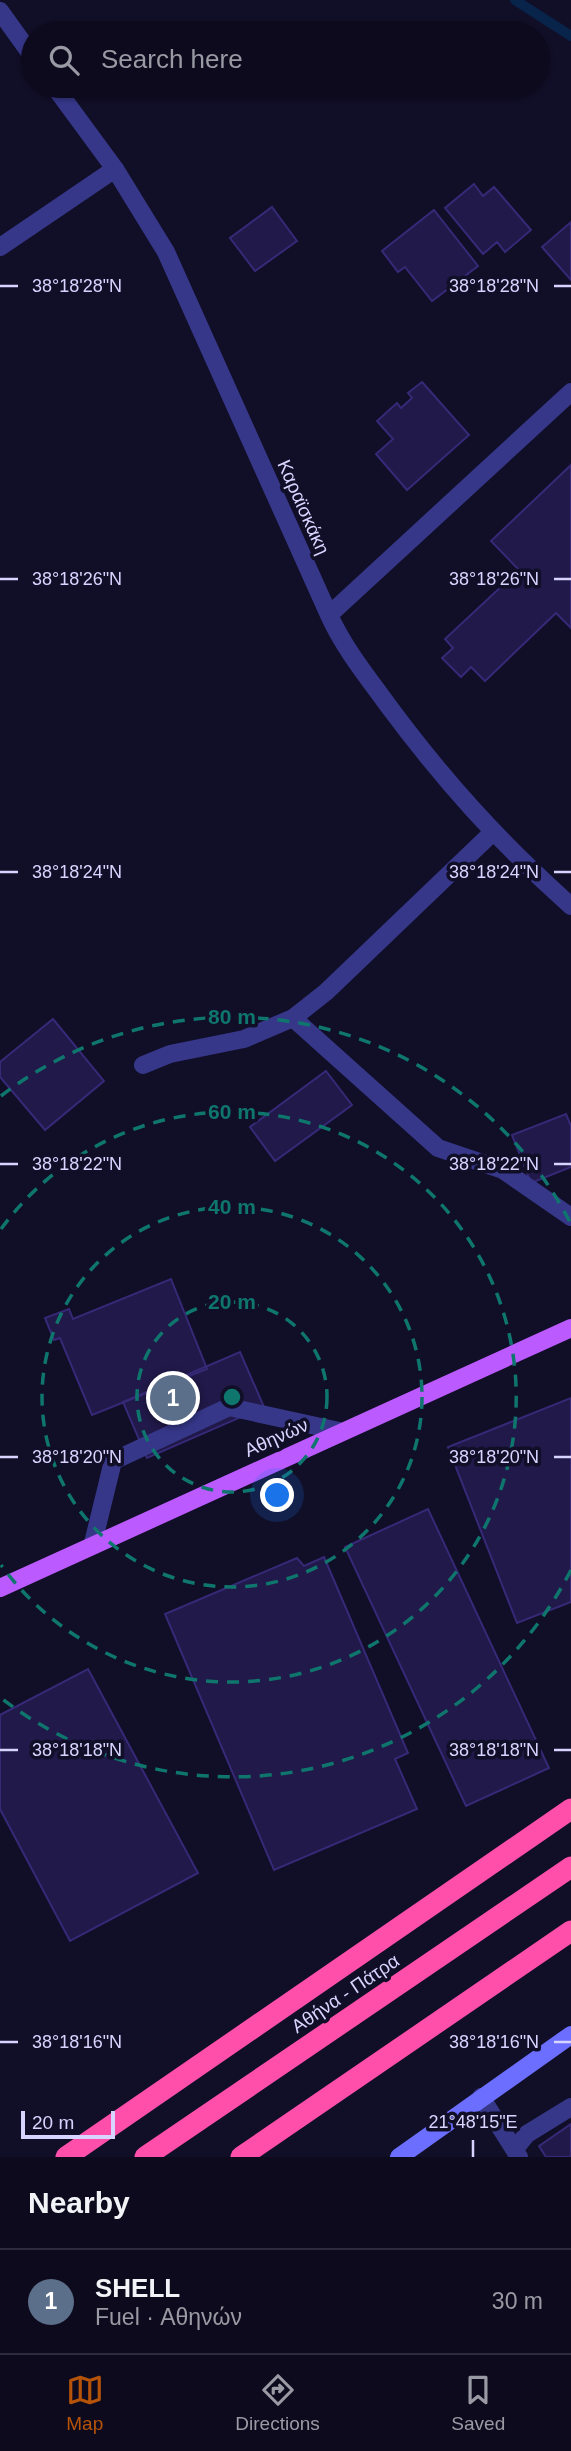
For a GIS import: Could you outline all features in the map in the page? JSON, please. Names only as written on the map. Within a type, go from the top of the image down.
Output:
[{"type":"highway","points":[[66,2157],[571,1810]]},
{"type":"highway","name":"Αθήνα - Πάτρα","points":[[145,2157],[571,1867]]},
{"type":"highway","points":[[241,2157],[571,1931]]},
{"type":"main road","name":"Αθηνών","points":[[1,1586],[571,1328]]},
{"type":"street","points":[[2,19],[21,42]]},
{"type":"street","name":"Καραϊσκάκη","points":[[63,98],[115,169],[184,288],[329,615],[348,651],[422,751],[492,833],[571,906]]},
{"type":"street","points":[[0,247],[115,169]]},
{"type":"street","points":[[329,615],[571,392]]},
{"type":"street","points":[[144,1065],[170,1054],[244,1039],[293,1018],[327,992],[492,833]]},
{"type":"street","points":[[293,1018],[438,1147],[503,1170],[571,1217]]},
{"type":"street","points":[[93,1543],[113,1461],[229,1407],[339,1432]]},
{"type":"street","points":[[399,2157],[571,2035]]},
{"type":"street","points":[[481,2097],[517,2153],[527,2134],[571,2107]]},
{"type":"building","points":[[474,184],[483,196],[494,187],[531,230],[505,252],[497,242],[483,254],[445,208]]},
{"type":"building","points":[[272,207],[297,241],[255,271],[230,238]]},
{"type":"building","points":[[434,210],[478,266],[432,301],[405,267],[398,272],[382,251]]},
{"type":"building","points":[[571,222],[571,280],[542,247]]},
{"type":"building","points":[[422,382],[469,435],[407,490],[376,454],[393,439],[377,421],[397,403],[401,408],[412,398],[408,393]]},
{"type":"building","points":[[571,465],[571,628],[556,613],[485,681],[471,667],[461,677],[442,658],[453,648],[445,639],[519,570],[491,541]]},
{"type":"building","points":[[53,1019],[104,1081],[45,1130],[0,1077],[0,1062]]},
{"type":"building","points":[[326,1071],[352,1105],[275,1161],[250,1127]]},
{"type":"building","points":[[566,1114],[571,1126],[571,1167],[531,1183],[512,1135]]},
{"type":"building","points":[[171,1279],[207,1369],[92,1415],[60,1338],[54,1340],[45,1318],[69,1309],[73,1319]]},
{"type":"building","points":[[240,1352],[264,1407],[147,1458],[123,1402]]},
{"type":"building","points":[[571,1398],[571,1602],[517,1623],[448,1447]]},
{"type":"building","points":[[428,1509],[549,1768],[466,1806],[345,1547]]},
{"type":"building","points":[[324,1557],[408,1753],[395,1759],[417,1809],[274,1870],[165,1614],[297,1558],[304,1566]]},
{"type":"building","points":[[88,1669],[198,1873],[70,1941],[0,1809],[0,1715]]},
{"type":"building","points":[[571,2124],[571,2157],[546,2157],[539,2146]]},
{"type":"waterway","points":[[515,0],[548,21]]},
{"type":"waterway","points":[[550,22],[571,36]]},
{"type":"place","name":"SHELL","points":[[173,1398]]}]
